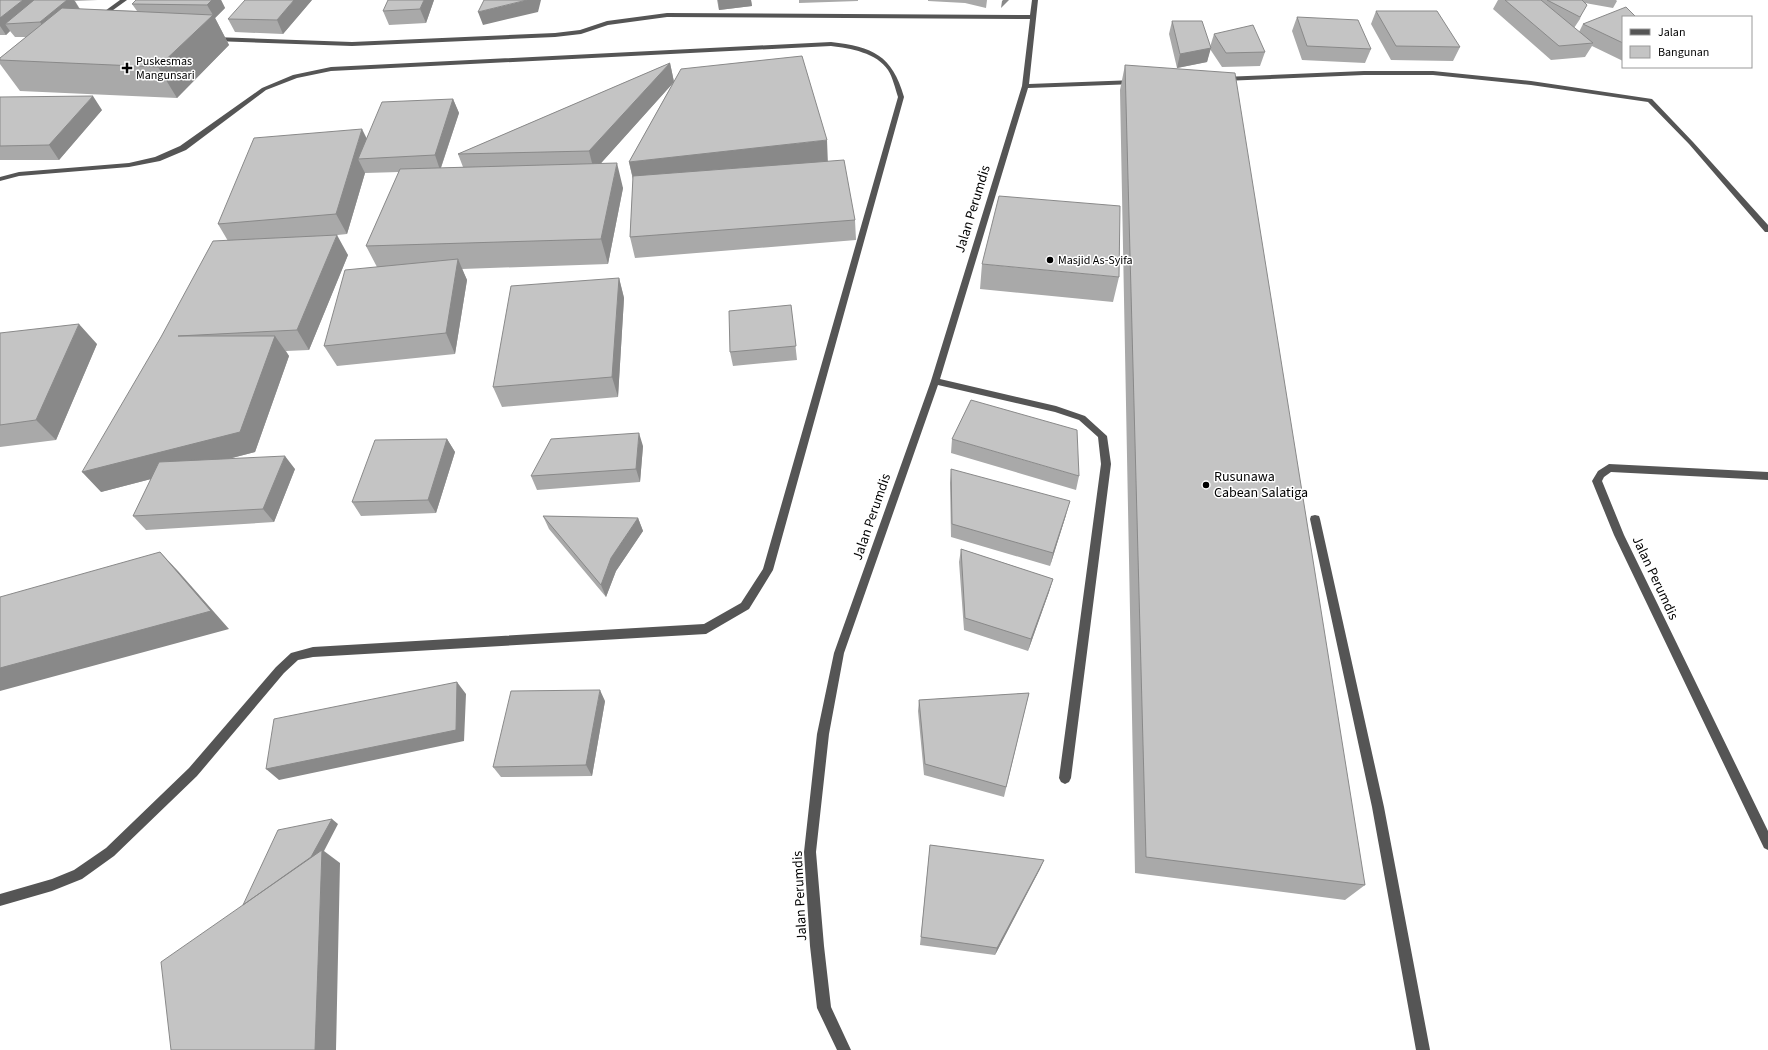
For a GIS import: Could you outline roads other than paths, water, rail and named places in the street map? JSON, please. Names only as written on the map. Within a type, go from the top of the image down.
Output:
[{"type":"street","points":[[94,21],[124,0]]},
{"type":"street","name":"Jalan Perumdis","points":[[844,1050],[824,1008],[810,860],[823,734],[839,653],[935,381],[1025,86],[1035,0]]},
{"type":"street","points":[[204,39],[352,44],[555,35],[581,32],[607,23],[667,15],[874,14],[1033,17]]},
{"type":"street","points":[[0,179],[19,174],[129,165],[157,159],[183,148],[264,89],[295,76],[331,69],[831,44],[852,46],[887,65],[902,97],[768,570],[745,606],[706,629],[312,652],[294,656],[280,670],[193,772],[110,852],[78,875],[52,885],[0,900]]},
{"type":"street","points":[[1212,79],[1364,73],[1433,73],[1531,83],[1650,100],[1691,143],[1768,230]]},
{"type":"street","points":[[1025,86],[1142,82]]},
{"type":"street","points":[[935,381],[1056,409],[1082,418],[1102,436],[1106,464],[1065,778]]},
{"type":"street","name":"Jalan Perumdis","points":[[1768,476],[1609,468],[1600,474],[1597,481],[1619,535],[1768,844]]},
{"type":"street","points":[[1315,519],[1378,807],[1424,1050]]},
{"type":"place","name":"Puskesmas Mangunsari","points":[[127,68]]},
{"type":"place","name":"Masjid As-Syifa","points":[[1050,260]]},
{"type":"place","name":"Rusunawa Cabean Salatiga","points":[[1206,485]]}]
